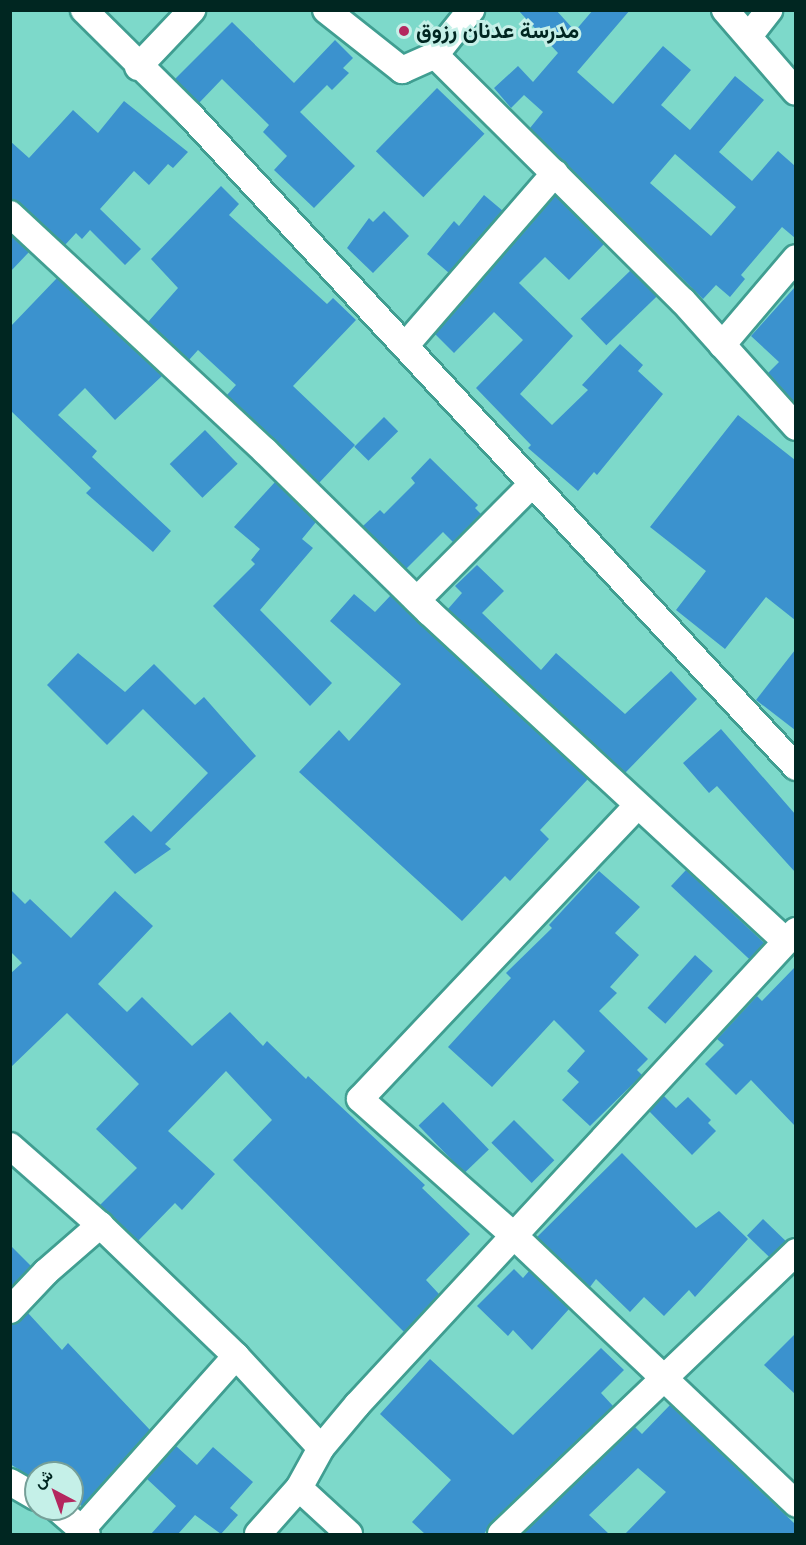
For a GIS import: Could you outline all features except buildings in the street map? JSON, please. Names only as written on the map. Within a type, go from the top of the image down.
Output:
[{"type":"street","points":[[84,10],[138,67],[190,115],[795,767]]},
{"type":"street","points":[[138,67],[192,10]]},
{"type":"street","points":[[326,10],[402,70],[435,55],[471,10]]},
{"type":"street","points":[[725,10],[795,92]]},
{"type":"street","points":[[749,36],[769,10]]},
{"type":"street","points":[[435,55],[555,173],[722,345],[795,427]]},
{"type":"street","points":[[405,346],[555,173]]},
{"type":"street","points":[[10,214],[265,451],[417,600],[637,806],[790,936],[513,1234],[321,1448],[299,1488],[258,1534]]},
{"type":"street","points":[[722,345],[795,258]]},
{"type":"street","points":[[417,600],[532,484]]},
{"type":"street","points":[[637,806],[360,1099],[513,1234],[661,1379],[795,1504]]},
{"type":"street","points":[[10,1146],[100,1225],[236,1356],[321,1448]]},
{"type":"street","points":[[10,1310],[46,1272],[100,1225]]},
{"type":"street","points":[[505,1533],[661,1379],[795,1252]]},
{"type":"street","points":[[72,1521],[84,1532],[236,1356]]},
{"type":"street","points":[[10,1482],[24,1490]]},
{"type":"street","points":[[299,1488],[349,1534]]},
{"type":"place","name":"مدرسة عدنان رزوق","points":[[404,31]]}]
